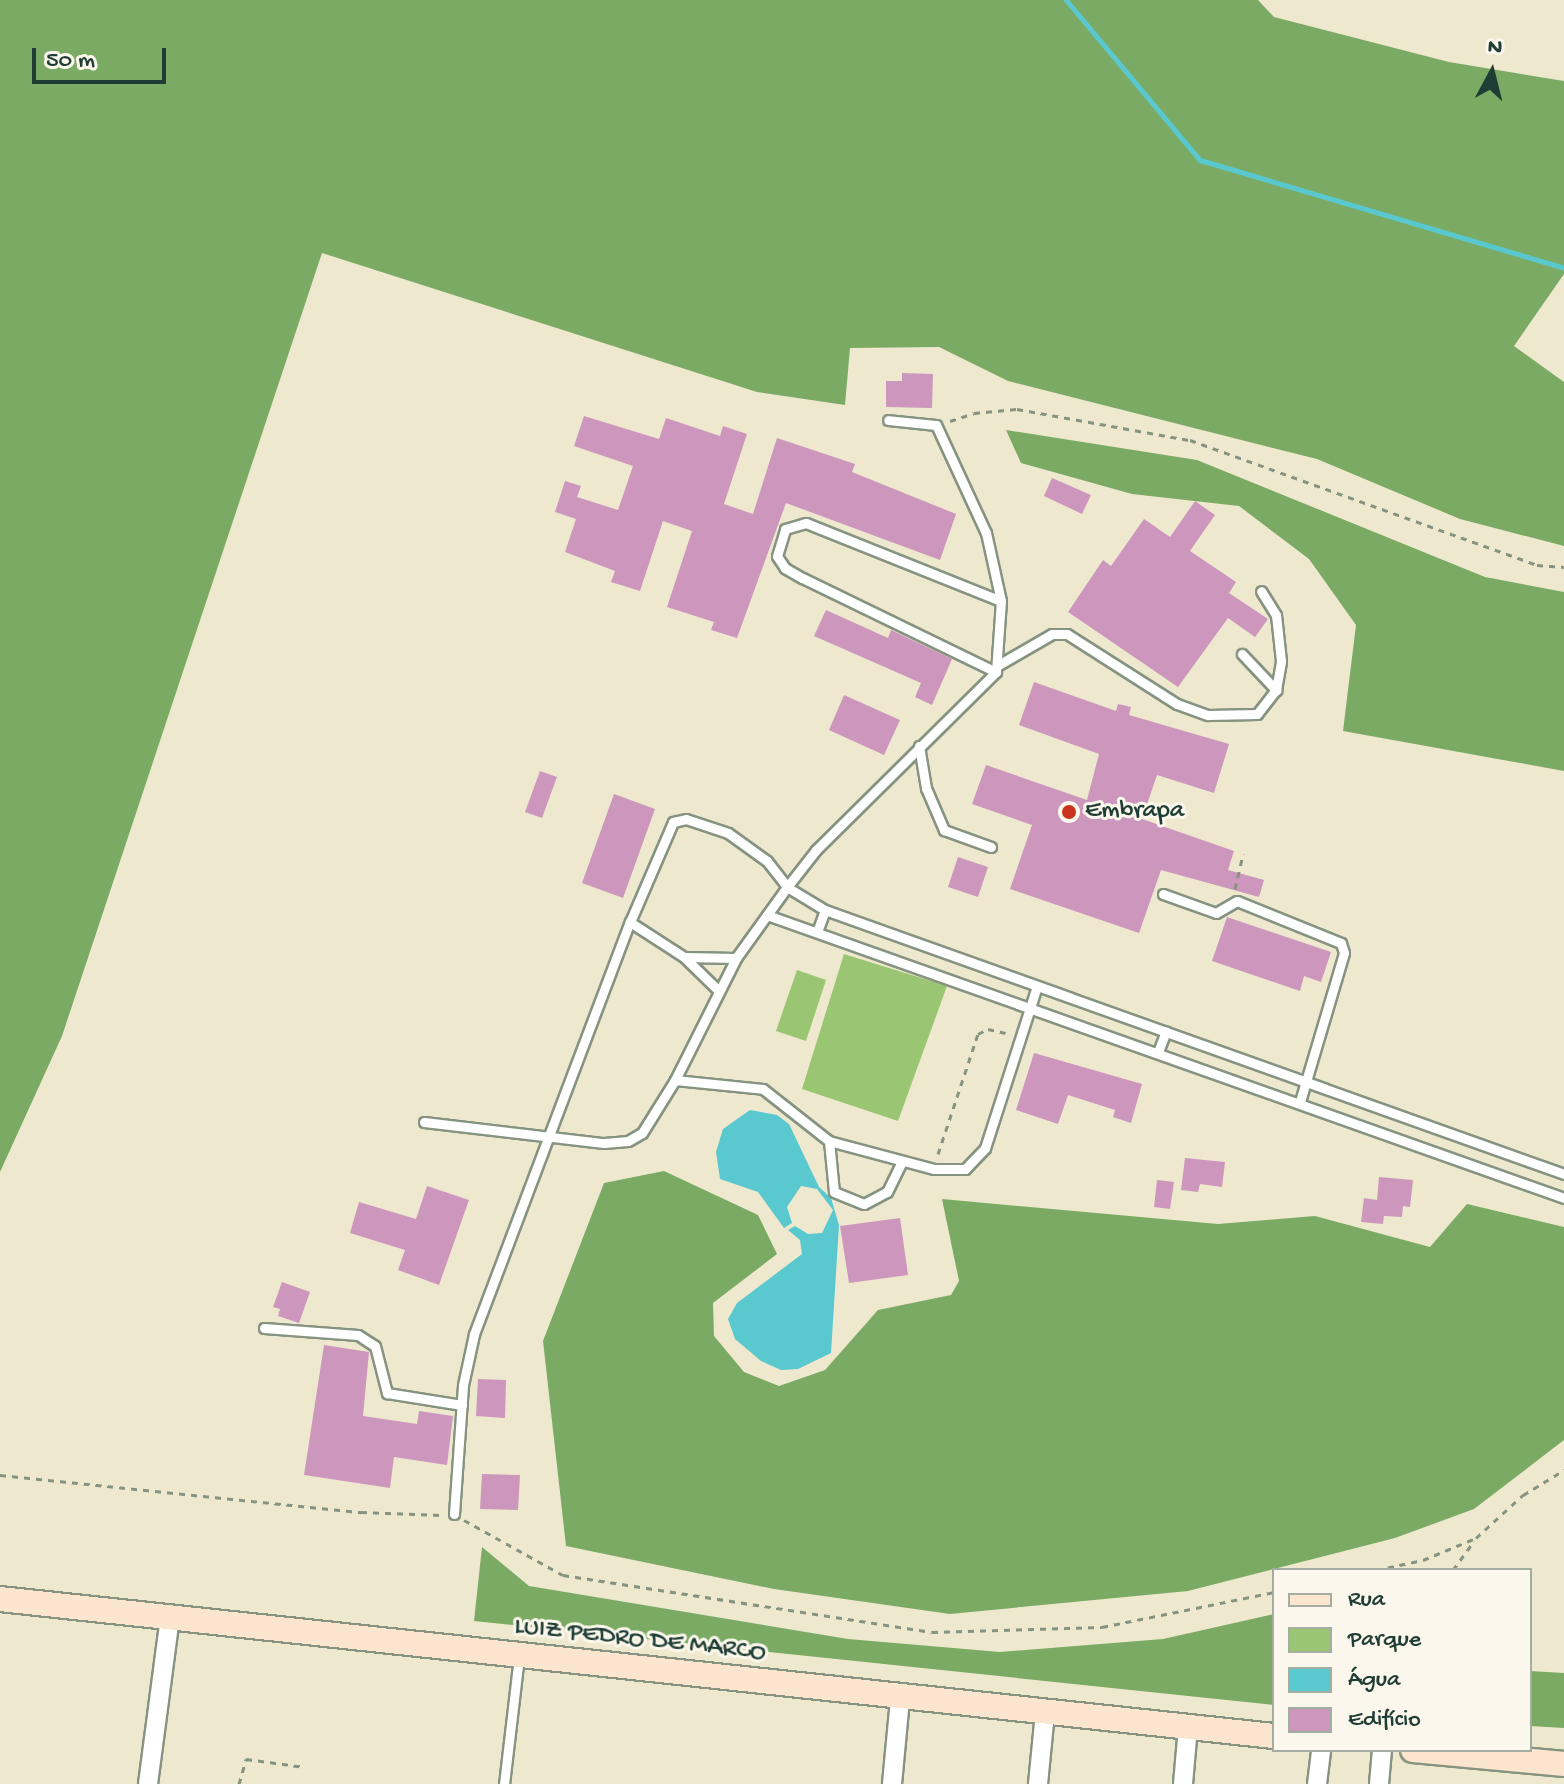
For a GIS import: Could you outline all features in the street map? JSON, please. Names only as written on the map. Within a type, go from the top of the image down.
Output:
[{"type":"main road","name":"LUIZ PEDRO DE MARCO","points":[[0,1599],[900,1699],[1272,1736]]},
{"type":"main road","points":[[1435,1752],[1564,1764]]},
{"type":"street","points":[[148,1784],[170,1617]]},
{"type":"street","points":[[892,1784],[900,1699]]},
{"type":"street","points":[[1038,1784],[1045,1713]]},
{"type":"street","points":[[1183,1784],[1188,1727]]},
{"type":"street","points":[[1317,1784],[1321,1752]]},
{"type":"street","points":[[1379,1784],[1382,1752]]},
{"type":"lane","points":[[888,420],[936,425],[986,533],[1001,601],[998,668]]},
{"type":"lane","points":[[998,668],[802,578],[785,568],[777,556],[785,529],[806,523],[1001,601]]},
{"type":"lane","points":[[424,1122],[628,1141],[648,1125],[675,1080],[736,958],[787,887],[919,746],[998,668],[1059,633],[1177,704],[1208,715],[1257,714],[1276,690],[1280,631],[1261,591]]},
{"type":"lane","points":[[1242,654],[1276,690]]},
{"type":"lane","points":[[919,746],[926,788],[944,830],[991,847]]},
{"type":"lane","points":[[454,1514],[462,1405],[474,1334],[630,922],[667,830],[680,820],[728,833],[752,848],[787,887],[825,910],[1564,1174]]},
{"type":"lane","points":[[1163,894],[1216,913],[1237,901],[1344,947],[1300,1102]]},
{"type":"lane","points":[[817,932],[825,910]]},
{"type":"lane","points":[[767,915],[1564,1198]]},
{"type":"lane","points":[[630,922],[684,957],[719,991]]},
{"type":"lane","points":[[684,957],[736,958]]},
{"type":"lane","points":[[675,1080],[763,1089],[829,1141],[934,1169],[965,1169],[981,1157],[1037,986]]},
{"type":"lane","points":[[1158,1052],[1166,1031]]},
{"type":"lane","points":[[829,1141],[834,1192],[864,1204],[887,1192],[902,1161]]},
{"type":"lane","points":[[264,1328],[358,1335],[375,1346],[387,1393],[462,1405]]},
{"type":"lane","points":[[504,1784],[519,1655]]},
{"type":"path","points":[[936,425],[974,413],[1017,409],[1090,427],[1190,440],[1537,565],[1564,567]]},
{"type":"path","points":[[1237,901],[1235,879],[1243,854]]},
{"type":"path","points":[[934,1169],[978,1034],[988,1029],[1021,1036]]},
{"type":"path","points":[[1454,1568],[1476,1538],[1523,1495],[1564,1470]]},
{"type":"path","points":[[0,1475],[361,1512],[454,1514],[563,1575],[932,1632],[1102,1627],[1272,1592]]},
{"type":"path","points":[[1385,1568],[1423,1560],[1476,1538]]},
{"type":"path","points":[[239,1784],[246,1759],[304,1767]]},
{"type":"green space","points":[[0,0],[1258,0],[1274,17],[1449,62],[1564,81],[1564,274],[1514,346],[1564,382],[1564,546],[1460,519],[1317,459],[1008,381],[939,347],[850,348],[845,405],[757,392],[322,253],[62,1036],[0,1172]]},
{"type":"green space","points":[[1006,430],[1197,460],[1485,577],[1564,592],[1564,771],[1343,731],[1356,625],[1309,559],[1239,506],[1132,494],[1021,463]]},
{"type":"green space","points":[[844,954],[947,986],[898,1121],[802,1089]]},
{"type":"green space","points":[[797,970],[826,980],[806,1041],[776,1031]]},
{"type":"green space","points":[[664,1171],[758,1215],[777,1254],[713,1303],[714,1336],[744,1372],[779,1386],[825,1370],[878,1310],[951,1295],[959,1281],[942,1199],[1218,1224],[1315,1216],[1430,1247],[1467,1204],[1564,1227],[1564,1440],[1474,1509],[1395,1538],[1188,1591],[950,1614],[774,1589],[566,1546],[543,1341],[604,1183]]},
{"type":"green space","points":[[482,1547],[529,1586],[848,1639],[1000,1652],[1163,1639],[1272,1614],[1272,1705],[474,1621]]},
{"type":"green space","points":[[1532,1671],[1564,1673],[1564,1728],[1532,1726]]},
{"type":"water","points":[[750,1110],[777,1115],[789,1124],[819,1187],[831,1198],[839,1225],[831,1353],[798,1369],[781,1370],[761,1361],[735,1339],[728,1319],[737,1303],[802,1254],[800,1240],[788,1230],[795,1226],[808,1234],[822,1233],[833,1210],[817,1189],[801,1186],[787,1207],[792,1223],[784,1228],[758,1192],[720,1179],[716,1152],[723,1129]]},
{"type":"building","points":[[902,373],[933,374],[932,408],[886,407],[886,381],[902,381]]},
{"type":"building","points":[[584,416],[659,439],[666,418],[720,436],[723,426],[747,434],[724,504],[753,514],[777,438],[855,464],[852,472],[956,514],[940,560],[786,503],[737,638],[711,630],[714,622],[667,607],[692,531],[663,521],[640,591],[611,582],[615,571],[565,552],[576,519],[555,512],[565,481],[581,486],[577,497],[618,510],[633,466],[574,446]]},
{"type":"building","points":[[1052,478],[1091,495],[1082,514],[1044,496]]},
{"type":"building","points":[[1195,501],[1215,515],[1190,551],[1236,582],[1229,593],[1268,619],[1255,637],[1228,618],[1178,687],[1068,612],[1103,560],[1111,566],[1144,519],[1170,537]]},
{"type":"building","points":[[826,610],[888,638],[891,630],[952,659],[932,705],[915,697],[921,683],[814,636]]},
{"type":"building","name":"Embrapa","points":[[1034,682],[1116,711],[1118,704],[1131,707],[1129,715],[1229,744],[1214,793],[1157,775],[1142,819],[1234,851],[1228,870],[1264,880],[1259,897],[1161,870],[1139,933],[1010,889],[1032,825],[972,804],[986,765],[1087,800],[1099,754],[1019,725]]},
{"type":"building","points":[[844,695],[900,720],[884,755],[829,730]]},
{"type":"building","points":[[540,771],[557,777],[542,818],[525,812]]},
{"type":"building","points":[[614,794],[655,809],[623,898],[582,883]]},
{"type":"building","points":[[958,857],[988,867],[978,897],[948,887]]},
{"type":"building","points":[[1227,917],[1331,952],[1321,982],[1304,976],[1300,991],[1212,961]]},
{"type":"building","points":[[1034,1053],[1142,1084],[1131,1123],[1113,1117],[1115,1110],[1068,1095],[1058,1124],[1016,1110]]},
{"type":"building","points":[[1185,1158],[1225,1162],[1222,1187],[1200,1184],[1198,1192],[1181,1190]]},
{"type":"building","points":[[1379,1177],[1413,1180],[1410,1207],[1403,1206],[1402,1217],[1384,1216],[1383,1224],[1361,1222],[1364,1198],[1377,1200]]},
{"type":"building","points":[[1157,1180],[1174,1182],[1170,1209],[1154,1207]]},
{"type":"building","points":[[427,1186],[469,1200],[439,1285],[398,1270],[405,1250],[350,1233],[359,1202],[416,1219]]},
{"type":"building","points":[[900,1218],[908,1275],[849,1283],[840,1226]]},
{"type":"building","points":[[282,1282],[310,1292],[299,1323],[278,1316],[280,1309],[273,1307]]},
{"type":"building","points":[[324,1345],[369,1352],[363,1416],[417,1424],[419,1411],[453,1416],[447,1465],[394,1457],[390,1488],[304,1475]]},
{"type":"building","points":[[478,1379],[506,1380],[505,1418],[476,1416]]},
{"type":"building","points":[[482,1474],[520,1475],[518,1510],[480,1509]]},
{"type":"waterway","points":[[1066,0],[1200,160],[1564,268]]},
{"type":"place","name":"Embrapa","points":[[1069,812]]}]
